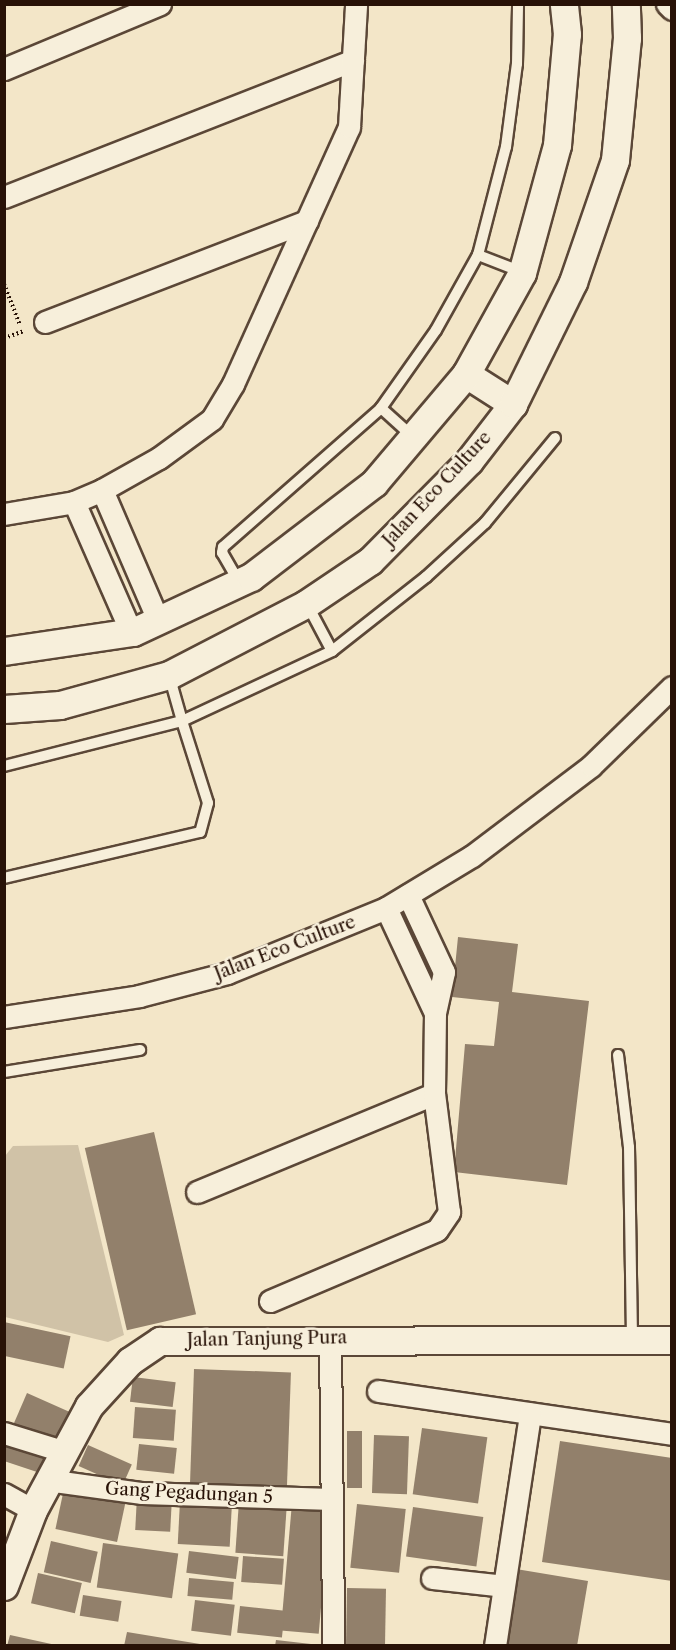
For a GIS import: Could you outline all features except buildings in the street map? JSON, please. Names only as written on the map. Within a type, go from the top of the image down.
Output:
[{"type":"street","points":[[4,69],[160,4]]},
{"type":"street","points":[[4,514],[74,502],[102,490],[159,458],[212,419],[234,384],[349,127],[356,4]]},
{"type":"street","points":[[4,651],[131,633],[239,582],[374,483],[466,374],[522,273],[557,145],[567,34],[564,4]]},
{"type":"street","name":"Jalan Eco Culture","points":[[4,709],[60,705],[169,675],[306,604],[370,561],[469,461],[513,404],[573,282],[615,160],[627,38],[626,4]]},
{"type":"street","points":[[667,4],[672,9]]},
{"type":"street","points":[[4,197],[353,60]]},
{"type":"street","points":[[45,322],[307,221]]},
{"type":"street","points":[[466,374],[513,404]]},
{"type":"street","points":[[102,490],[158,620]]},
{"type":"street","points":[[74,502],[131,633]]},
{"type":"street","name":"Jalan Eco Culture","points":[[4,1017],[139,996],[227,973],[386,908],[472,856],[591,766],[672,687]]},
{"type":"street","points":[[270,1301],[437,1230],[449,1212],[434,1094],[435,1013],[444,972],[408,895]]},
{"type":"street","points":[[386,908],[435,1013]]},
{"type":"street","points":[[197,1192],[434,1094]]},
{"type":"street","name":"Jalan Tanjung Pura","points":[[4,1586],[47,1480],[89,1406],[130,1361],[160,1341],[632,1337],[672,1340]]},
{"type":"street","points":[[330,1338],[333,1646]]},
{"type":"street","points":[[378,1391],[672,1434]]},
{"type":"street","points":[[495,1646],[530,1414]]},
{"type":"street","points":[[4,1433],[62,1451]]},
{"type":"street","name":"Gang Pegadungan 5","points":[[47,1480],[142,1493],[332,1499]]},
{"type":"street","points":[[4,1494],[33,1510]]},
{"type":"street","points":[[432,1578],[504,1586]]},
{"type":"lane","points":[[239,582],[222,553],[223,548],[381,408],[436,330],[477,255],[506,147],[517,64],[518,4]]},
{"type":"lane","points":[[477,255],[522,273]]},
{"type":"lane","points":[[381,408],[413,437]]},
{"type":"lane","points":[[4,766],[182,721],[332,651],[426,577],[485,523],[555,438]]},
{"type":"lane","points":[[306,604],[332,651]]},
{"type":"lane","points":[[4,878],[200,832],[208,803],[169,675]]},
{"type":"lane","points":[[4,1072],[140,1050]]},
{"type":"lane","points":[[618,1055],[629,1147],[632,1337]]},
{"type":"path","points":[[4,284],[23,331]]},
{"type":"shaded area","points":[[78,1145],[124,1335],[108,1342],[5,1317],[5,1156],[13,1146]]}]
